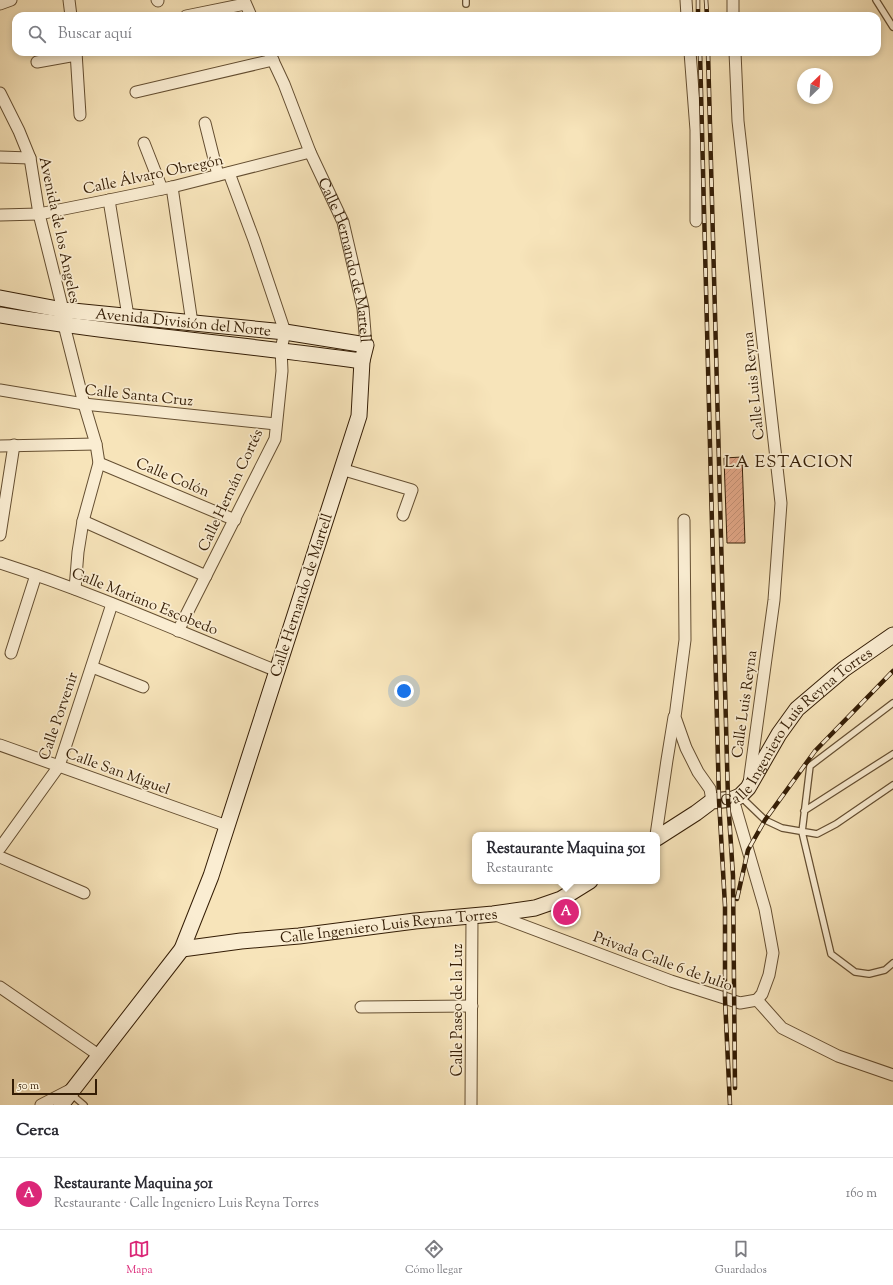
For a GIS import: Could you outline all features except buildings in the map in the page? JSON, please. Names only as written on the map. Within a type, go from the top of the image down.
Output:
[{"type":"street","points":[[0,4],[11,0]]},
{"type":"street","points":[[69,0],[70,12]]},
{"type":"street","points":[[686,0],[687,12]]},
{"type":"street","points":[[733,0],[733,12]]},
{"type":"street","points":[[203,12],[244,2],[249,12]]},
{"type":"street","points":[[37,62],[63,56]]},
{"type":"street","points":[[76,56],[80,115]]},
{"type":"street","points":[[136,92],[270,56]]},
{"type":"street","name":"Calle Hernando de Martell","points":[[69,1095],[182,949],[211,876],[359,416],[362,360],[366,345],[363,308],[343,222],[310,152],[284,84],[270,56]]},
{"type":"street","points":[[690,56],[696,130],[696,221]]},
{"type":"street","name":"Calle Luis Reyna","points":[[735,56],[738,121],[781,502],[774,600],[740,794],[773,953],[769,975],[762,994],[757,1000]]},
{"type":"street","name":"Avenida de los Angeles","points":[[0,93],[30,158],[39,214],[63,310],[64,325],[84,404],[96,444],[99,463],[83,521],[78,552],[75,589]]},
{"type":"street","points":[[205,123],[224,174],[254,240],[285,332]]},
{"type":"street","points":[[144,143],[167,188],[192,323]]},
{"type":"street","name":"Calle Álvaro Obregón","points":[[0,215],[39,214],[109,200],[167,188],[310,152]]},
{"type":"street","points":[[0,157],[30,158]]},
{"type":"street","points":[[109,200],[128,316]]},
{"type":"street","name":"Avenida División del Norte","points":[[0,298],[63,310],[285,332],[366,345]]},
{"type":"street","name":"Avenida División del Norte","points":[[0,315],[64,325],[281,349],[362,360]]},
{"type":"street","name":"Calle Hernán Cortés","points":[[178,631],[235,520],[274,439],[282,371],[281,349],[285,332]]},
{"type":"street","name":"Calle Santa Cruz","points":[[0,390],[84,404],[276,424]]},
{"type":"street","points":[[0,446],[96,444]]},
{"type":"street","points":[[0,536],[14,445]]},
{"type":"street","name":"Calle Colón","points":[[99,463],[235,520]]},
{"type":"street","points":[[341,469],[412,490],[403,515]]},
{"type":"street","points":[[656,832],[684,640],[684,520]]},
{"type":"street","points":[[83,521],[206,576]]},
{"type":"street","name":"Calle Mariano Escobedo","points":[[0,563],[36,574],[75,589],[276,671]]},
{"type":"street","points":[[11,653],[36,574]]},
{"type":"street","name":"Calle Porvenir","points":[[0,848],[59,766],[112,604]]},
{"type":"street","name":"Calle Ingeniero Luis Reyna Torres","points":[[660,836],[712,801],[740,794],[797,709],[844,669],[893,635]]},
{"type":"street","points":[[92,667],[143,687]]},
{"type":"street","points":[[674,717],[686,748],[698,772],[710,789],[712,801]]},
{"type":"street","name":"Calle San Miguel","points":[[0,745],[227,826]]},
{"type":"street","points":[[0,856],[84,893]]},
{"type":"street","name":"Calle Ingeniero Luis Reyna Torres","points":[[182,949],[535,908],[561,899],[585,884]]},
{"type":"street","name":"Privada Calle 6 de Julio","points":[[493,914],[671,981],[740,1003],[757,1000]]},
{"type":"street","name":"Calle Paseo de la Luz","points":[[471,1105],[472,916]]},
{"type":"street","points":[[0,987],[100,1056]]},
{"type":"street","points":[[757,1000],[782,1028],[838,1056],[893,1075]]},
{"type":"street","points":[[361,1007],[472,1006]]},
{"type":"street","points":[[42,1105],[69,1095]]},
{"type":"lane","points":[[876,0],[893,27]]},
{"type":"lane","points":[[893,703],[810,766],[802,832],[831,954],[855,972],[869,974],[885,970],[893,963]]},
{"type":"lane","points":[[804,811],[893,754]]},
{"type":"lane","points":[[740,794],[765,820],[782,828],[817,834],[893,785]]},
{"type":"lane","points":[[69,1095],[84,1105]]},
{"type":"railway","points":[[698,0],[698,12]]},
{"type":"railway","points":[[706,0],[707,12]]},
{"type":"railway","points":[[700,56],[719,800],[725,906],[725,999],[730,1105]]},
{"type":"railway","points":[[708,56],[728,799],[733,876],[735,1088]]},
{"type":"railway","points":[[737,899],[748,850],[765,820],[815,751],[893,671]]},
{"type":"place","name":"Restaurante Maquina 501","points":[[566,912]]},
{"type":"district","name":"LA ESTACION","points":[[789,461]]}]
